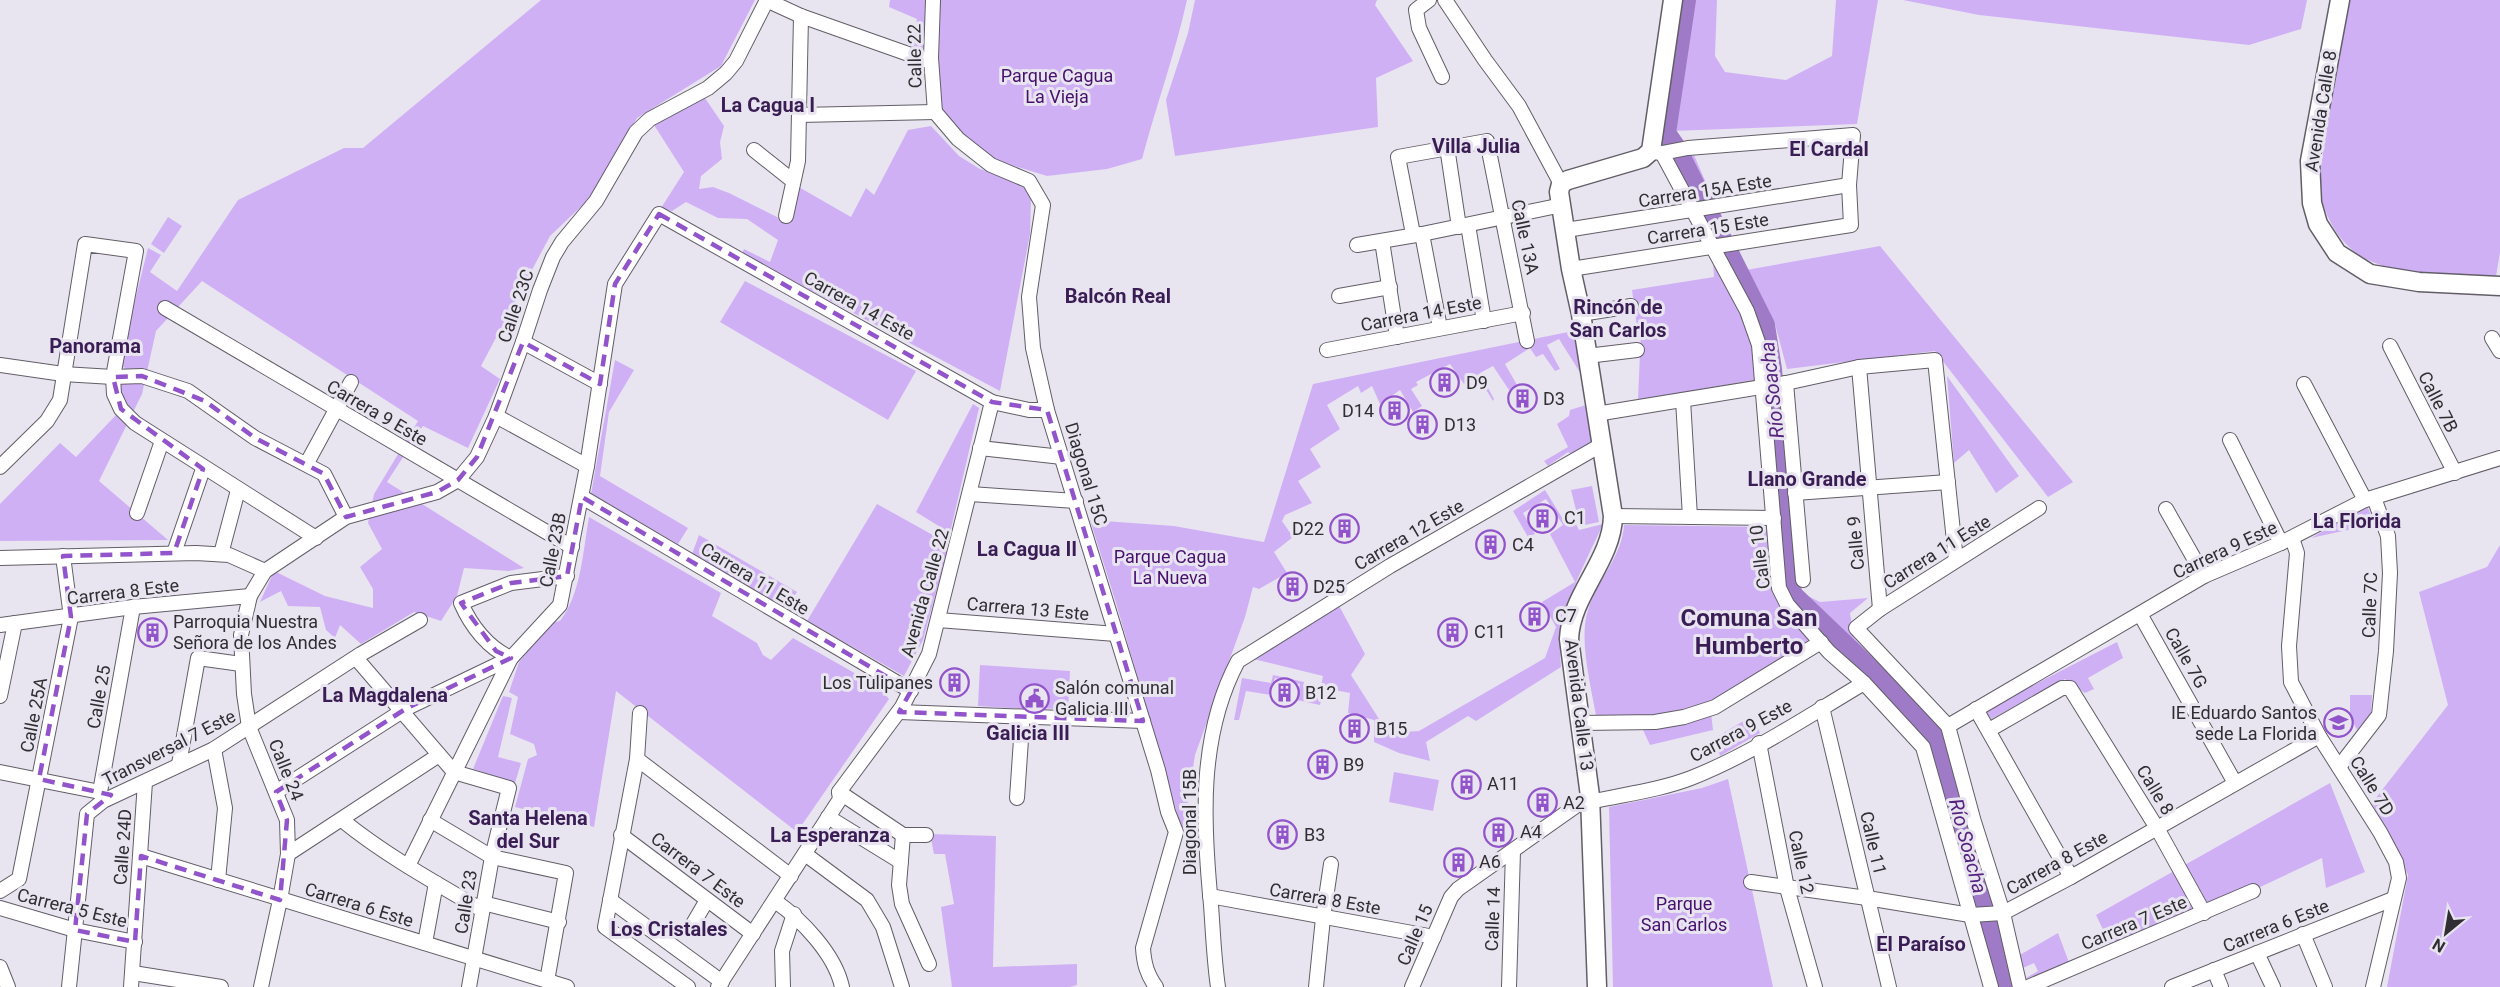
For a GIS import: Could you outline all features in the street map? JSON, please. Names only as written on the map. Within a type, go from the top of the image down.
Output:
[{"type":"main road","points":[[1561,184],[1661,152],[1673,0]]},
{"type":"main road","name":"Avenida Calle 8","points":[[2340,0],[2310,160],[2309,182],[2318,224],[2337,253],[2370,274],[2419,282],[2500,286]]},
{"type":"main road","name":"Avenida Calle 13","points":[[1561,184],[1559,192],[1571,269],[1581,314],[1613,516],[1612,531],[1607,546],[1578,601],[1570,622],[1571,663],[1590,796],[1597,987]]},
{"type":"street","points":[[766,0],[801,16],[931,62]]},
{"type":"street","name":"Calle 23C","points":[[265,571],[346,517],[437,492],[458,480],[477,457],[496,416],[553,257],[597,201],[636,132],[650,119],[708,88],[726,73],[736,61],[766,0]]},
{"type":"street","name":"Calle 22","points":[[933,0],[931,62],[935,111]]},
{"type":"street","points":[[1429,0],[1416,10],[1419,28],[1442,77]]},
{"type":"street","points":[[1445,0],[1519,106],[1561,184]]},
{"type":"street","points":[[786,216],[798,161],[801,16]]},
{"type":"street","points":[[800,115],[935,111]]},
{"type":"street","name":"Diagonal 15C","points":[[935,111],[958,139],[991,165],[1029,181],[1043,205],[1029,299],[1033,348],[1047,410],[1143,721],[1168,812],[1176,832],[1143,948],[1148,975],[1156,987]]},
{"type":"street","points":[[1661,152],[1853,135],[1849,185]]},
{"type":"street","name":"Calle 13A","points":[[1447,147],[1487,141],[1527,341]]},
{"type":"street","points":[[1440,328],[1398,157],[1447,147],[1484,321]]},
{"type":"street","points":[[754,150],[793,181]]},
{"type":"street","name":"Calle 10","points":[[1661,152],[1703,210],[1721,246],[1748,311],[1774,385],[1795,493],[1803,580]]},
{"type":"street","name":"Carrera 15A Este","points":[[1566,230],[1849,185]]},
{"type":"street","name":"Carrera 15 Este","points":[[1571,269],[1851,225],[1849,185]]},
{"type":"street","points":[[1357,245],[1562,205]]},
{"type":"street","name":"Carrera 14 Este","points":[[659,214],[992,402],[1029,410],[1047,410]]},
{"type":"street","name":"Calle 23B","points":[[408,866],[511,658],[560,605],[582,497],[615,284],[659,214]]},
{"type":"street","points":[[1382,241],[1397,337]]},
{"type":"street","points":[[0,467],[47,421],[60,400],[85,244],[136,251],[113,377],[114,394],[121,409],[135,423],[203,469],[315,538]]},
{"type":"street","points":[[1339,296],[1390,287]]},
{"type":"street","points":[[1581,314],[1631,306]]},
{"type":"street","name":"Carrera 9 Este","points":[[165,308],[572,548]]},
{"type":"street","name":"Carrera 14 Este","points":[[1326,350],[1523,313]]},
{"type":"street","points":[[2492,338],[2500,351]]},
{"type":"street","points":[[523,342],[600,384]]},
{"type":"street","name":"Calle 7B","points":[[2390,346],[2455,473]]},
{"type":"street","points":[[1587,356],[1637,350]]},
{"type":"street","points":[[1596,414],[1774,385],[1859,367],[1935,360],[1956,560]]},
{"type":"street","points":[[0,365],[63,374],[142,376],[188,391],[255,438],[307,463],[324,474],[330,481],[346,517]]},
{"type":"street","name":"Calle 9","points":[[1859,367],[1880,609]]},
{"type":"street","points":[[307,463],[351,382]]},
{"type":"street","name":"Calle 7C","points":[[2304,384],[2388,536],[2390,573],[2386,651],[2379,715],[2339,767]]},
{"type":"street","name":"Calle 10","points":[[1774,385],[1774,518],[1779,588],[1787,604],[1821,642],[1864,683],[1923,747],[1991,987]]},
{"type":"street","points":[[1683,400],[1690,518]]},
{"type":"street","name":"Avenida Calle 22","points":[[720,984],[840,799],[839,792],[899,712],[911,691],[928,654],[938,620],[992,402]]},
{"type":"street","points":[[496,416],[587,466]]},
{"type":"street","name":"Calle 7D","points":[[2230,440],[2286,540],[2297,553],[2289,646],[2291,682],[2319,736],[2396,862],[2399,878],[2373,987]]},
{"type":"street","points":[[137,513],[162,441]]},
{"type":"street","name":"Carrera 12 Este","points":[[1238,662],[1390,567],[1601,445]]},
{"type":"street","points":[[980,448],[1062,457]]},
{"type":"street","name":"Carrera 9 Este","points":[[1948,726],[2204,576],[2286,540],[2369,499],[2500,458]]},
{"type":"street","points":[[174,553],[190,500],[203,469]]},
{"type":"street","points":[[1795,493],[1948,482]]},
{"type":"street","points":[[221,554],[238,490]]},
{"type":"street","points":[[970,494],[1076,501]]},
{"type":"street","name":"Carrera 11 Este","points":[[582,497],[911,691]]},
{"type":"street","name":"Carrera 11 Este","points":[[1948,726],[1856,628],[1880,609],[2039,508]]},
{"type":"street","points":[[2166,509],[2204,576]]},
{"type":"street","points":[[1613,516],[1774,518]]},
{"type":"street","points":[[0,558],[174,553],[221,554],[229,555],[265,571]]},
{"type":"street","name":"Calle 25A","points":[[0,891],[19,879],[71,617],[63,556]]},
{"type":"street","name":"Calle 24","points":[[261,987],[288,854],[287,819],[249,727],[241,664],[241,635],[250,596],[265,571]]},
{"type":"street","points":[[511,658],[496,651],[468,618],[461,603],[511,583],[567,576]]},
{"type":"street","name":"Carrera 8 Este","points":[[0,625],[133,607],[250,596]]},
{"type":"street","name":"Calle 25","points":[[102,797],[133,607]]},
{"type":"street","name":"Calle 7G","points":[[2140,614],[2235,783]]},
{"type":"street","name":"Transversal 7 Este","points":[[75,930],[87,814],[102,797],[145,782],[178,764],[214,749],[420,620]]},
{"type":"street","name":"Carrera 13 Este","points":[[938,620],[1116,634]]},
{"type":"street","points":[[0,696],[15,623]]},
{"type":"street","points":[[1581,723],[1655,722],[1684,717],[1715,706],[1821,642]]},
{"type":"street","points":[[178,764],[198,658],[241,664]]},
{"type":"street","points":[[356,658],[454,772]]},
{"type":"street","points":[[276,792],[402,711],[511,658]]},
{"type":"street","name":"Diagonal 15B","points":[[1215,986],[1210,896],[1204,841],[1205,786],[1209,751],[1226,685],[1238,662]]},
{"type":"street","name":"Carrera 9 Este","points":[[1590,796],[1594,801],[1659,788],[1726,763],[1864,683]]},
{"type":"street","name":"Calle 8","points":[[1989,730],[2062,688],[2070,688],[2157,828],[2204,913]]},
{"type":"street","name":"Calle 11","points":[[1822,707],[1889,987]]},
{"type":"street","points":[[1977,709],[2071,877]]},
{"type":"street","points":[[899,712],[1143,721]]},
{"type":"street","points":[[640,713],[637,759],[605,927],[688,987]]},
{"type":"street","points":[[1017,798],[1022,725],[1020,717]]},
{"type":"street","points":[[1948,726],[1974,822],[2003,913],[2020,987]]},
{"type":"street","name":"Carrera 8 Este","points":[[1751,882],[1970,915],[2003,913],[2071,877],[2319,736]]},
{"type":"street","name":"Calle 12","points":[[1759,743],[1787,888],[1815,987]]},
{"type":"street","points":[[214,749],[225,808],[218,880]]},
{"type":"street","points":[[288,854],[440,755]]},
{"type":"street","points":[[637,759],[791,876]]},
{"type":"street","points":[[0,772],[39,779],[102,797]]},
{"type":"street","name":"Calle 23","points":[[454,772],[509,788],[492,857],[469,987]]},
{"type":"street","name":"Calle 24D","points":[[132,980],[145,782]]},
{"type":"street","points":[[839,792],[903,835],[926,835]]},
{"type":"street","points":[[1513,851],[1590,796]]},
{"type":"street","points":[[828,817],[901,862]]},
{"type":"street","points":[[342,820],[408,866],[436,883],[483,906],[559,922]]},
{"type":"street","points":[[430,820],[492,857],[566,873],[547,981]]},
{"type":"street","name":"Carrera 7 Este","points":[[621,835],[753,934]]},
{"type":"street","points":[[903,835],[899,885],[902,904],[929,964]]},
{"type":"street","name":"Calle 15","points":[[1412,987],[1451,897],[1513,851]]},
{"type":"street","name":"Calle 14","points":[[1509,987],[1513,851]]},
{"type":"street","points":[[805,854],[867,900],[883,927],[902,987]]},
{"type":"street","name":"Carrera 6 Este","points":[[141,856],[475,958],[526,981],[547,981],[567,987]]},
{"type":"street","points":[[1316,987],[1331,864]]},
{"type":"street","points":[[425,944],[436,883]]},
{"type":"street","name":"Carrera 7 Este","points":[[2028,987],[2253,891]]},
{"type":"street","name":"Carrera 8 Este","points":[[1210,896],[1434,937]]},
{"type":"street","name":"Carrera 6 Este","points":[[2172,987],[2393,899]]},
{"type":"street","points":[[610,900],[720,984]]},
{"type":"street","points":[[690,928],[707,900]]},
{"type":"street","name":"Carrera 7 Este","points":[[775,901],[794,914],[820,943],[842,987]]},
{"type":"street","name":"Carrera 5 Este","points":[[0,908],[75,930],[135,942]]},
{"type":"street","points":[[783,987],[782,951],[794,914]]},
{"type":"street","points":[[69,987],[75,930]]},
{"type":"street","points":[[2303,934],[2325,987]]},
{"type":"street","points":[[2257,953],[2273,987]]},
{"type":"street","points":[[0,966],[8,987]]},
{"type":"street","points":[[2214,970],[2221,987]]},
{"type":"street","points":[[132,980],[221,987]]},
{"type":"highlighted area","points":[[659,214],[992,402],[1047,410],[1143,721],[899,712],[911,691],[582,497],[567,576],[511,583],[461,603],[496,651],[511,658],[407,708],[276,792],[287,820],[280,900],[141,856],[135,942],[75,930],[87,814],[111,795],[39,779],[71,617],[63,556],[174,553],[203,469],[121,409],[113,377],[142,376],[205,401],[255,438],[324,474],[346,517],[437,492],[458,480],[477,457],[523,342],[600,384],[615,284]]},
{"type":"green space","points":[[541,0],[755,0],[721,66],[637,118],[589,199],[550,236],[481,366],[500,379],[468,448],[423,426],[387,482],[524,568],[509,571],[464,568],[457,596],[441,621],[414,612],[361,644],[340,625],[335,638],[326,630],[320,607],[288,606],[281,591],[260,602],[274,571],[325,596],[373,608],[373,589],[360,567],[382,549],[368,523],[374,494],[418,421],[202,281],[156,331],[142,394],[99,481],[168,540],[0,541],[0,504],[60,443],[76,457],[116,415],[110,391],[125,368],[119,365],[148,248],[161,255],[150,272],[177,291],[238,200],[344,148],[363,148]]},
{"type":"green space","points":[[890,0],[927,0],[926,52],[911,46],[917,19],[889,7]]},
{"type":"green space","name":"Parque Cagua La Vieja","points":[[935,0],[1187,0],[1142,159],[1107,169],[1047,176],[991,159],[957,134],[940,112],[933,58]]},
{"type":"green space","points":[[1195,0],[1377,0],[1375,5],[1413,61],[1376,78],[1378,127],[1175,156],[1166,100],[1188,33]]},
{"type":"green space","points":[[1689,0],[1717,0],[1715,56],[1725,72],[1786,80],[1832,56],[1836,0],[1878,0],[1857,124],[1672,131]]},
{"type":"green space","points":[[1903,0],[2307,0],[2301,29],[2249,45],[1979,15]]},
{"type":"green space","points":[[2345,0],[2500,0],[2500,253],[2496,276],[2430,274],[2381,265],[2357,254],[2342,240],[2331,223],[2320,194],[2319,179]]},
{"type":"green space","points":[[705,98],[724,126],[720,142],[722,159],[701,176],[699,189],[713,187],[729,193],[789,223],[797,186],[851,217],[866,188],[874,195],[908,130],[931,126],[959,156],[980,169],[1024,183],[1031,198],[1030,234],[1000,391],[742,254],[744,249],[770,262],[778,240],[747,219],[718,218],[686,202],[672,211],[661,208],[684,172],[654,125]]},
{"type":"green space","points":[[1694,155],[1743,269],[1772,324],[1783,385],[1802,593],[1820,602],[1868,598],[1850,613],[1854,638],[1943,730],[2014,987],[1997,987],[1930,747],[1795,604],[1786,586],[1768,386],[1749,307],[1698,204],[1672,160]]},
{"type":"green space","points":[[168,217],[182,226],[164,253],[151,244]]},
{"type":"green space","points":[[1880,246],[2073,482],[2048,497],[1935,351],[1787,369],[1775,324],[1746,270]]},
{"type":"green space","points":[[1713,260],[1744,314],[1755,348],[1758,379],[1638,400],[1641,329],[1637,327],[1632,290],[1714,277]]},
{"type":"green space","points":[[745,281],[916,371],[888,420],[720,322]]},
{"type":"green space","name":"Parque Cagua La Nueva","points":[[1573,331],[1581,374],[1559,339],[1547,345],[1560,369],[1555,371],[1543,354],[1536,357],[1530,348],[1505,364],[1517,385],[1509,390],[1493,366],[1480,373],[1493,401],[1477,375],[1464,384],[1450,364],[1416,382],[1418,385],[1411,389],[1422,406],[1413,412],[1400,390],[1380,404],[1372,386],[1361,393],[1358,386],[1327,405],[1340,429],[1310,449],[1321,467],[1298,481],[1312,503],[1285,515],[1282,521],[1293,537],[1274,552],[1287,573],[1259,589],[1253,587],[1245,617],[1195,755],[1183,834],[1090,520],[1174,526],[1264,542],[1313,384]]},
{"type":"green space","points":[[615,360],[634,370],[609,412],[600,476],[688,528],[678,544],[591,494]]},
{"type":"green space","points":[[1947,376],[2019,476],[1996,493],[1969,450],[1954,463]]},
{"type":"green space","points":[[973,404],[979,408],[950,533],[916,512]]},
{"type":"green space","points":[[1586,405],[1593,444],[1573,455],[1568,452],[1548,466],[1544,461],[1568,447],[1557,424],[1569,416],[1570,410]]},
{"type":"green space","points":[[1592,486],[1599,522],[1580,526],[1571,490]]},
{"type":"green space","points":[[1545,490],[1566,524],[1574,520],[1579,530],[1603,524],[1566,611],[1560,648],[1561,667],[1476,721],[1468,716],[1426,742],[1430,761],[1399,753],[1374,742],[1374,720],[1348,713],[1350,693],[1324,688],[1320,705],[1297,700],[1300,684],[1275,678],[1271,695],[1246,691],[1239,720],[1234,720],[1242,678],[1271,683],[1273,675],[1304,682],[1303,687],[1320,691],[1323,676],[1249,658],[1337,602],[1365,654],[1351,675],[1388,733],[1419,731],[1545,658],[1556,627],[1542,602],[1575,582],[1550,534],[1563,525],[1546,499],[1523,513],[1535,534],[1528,537],[1513,511]]},
{"type":"green space","points":[[877,504],[949,544],[923,640],[904,676],[807,621]]},
{"type":"green space","points":[[2367,506],[2375,524],[2311,538]]},
{"type":"green space","points":[[589,517],[721,593],[712,616],[757,643],[763,655],[771,660],[793,638],[879,687],[889,699],[797,832],[616,691],[594,827],[515,807],[528,759],[537,755],[534,744],[510,734],[518,697],[509,692],[519,662],[550,623],[560,621],[573,598],[580,572]]},
{"type":"green space","points":[[1624,525],[1771,527],[1772,589],[1780,604],[1811,639],[1710,704],[1713,730],[1650,745],[1638,719],[1597,721],[1585,650],[1585,622],[1592,599],[1619,548]]},
{"type":"green space","points":[[699,535],[797,592],[786,609],[692,554]]},
{"type":"green space","points":[[2500,545],[2500,987],[2387,987],[2408,875],[2372,803],[2448,705],[2419,592],[2487,567]]},
{"type":"green space","points":[[2117,642],[2123,658],[2088,678],[2094,689],[2085,693],[2065,679],[1991,719],[1985,710]]},
{"type":"green space","points":[[980,665],[1070,671],[1068,710],[1042,708],[1041,692],[1028,691],[1026,709],[978,706]]},
{"type":"green space","points":[[2350,695],[2372,695],[2371,714],[2357,730],[2350,716]]},
{"type":"green space","points":[[503,696],[512,698],[498,757],[521,763],[515,783],[473,769]]},
{"type":"green space","points":[[1752,716],[1760,733],[1720,756],[1715,738]]},
{"type":"green space","points":[[1394,772],[1439,780],[1433,811],[1389,802]]},
{"type":"green space","name":"Parque San Carlos","points":[[1728,779],[1773,987],[1613,987],[1609,807],[1702,788]]},
{"type":"green space","points":[[2330,783],[2365,872],[2326,888],[2322,858],[2149,939],[2112,948],[2096,915]]},
{"type":"green space","points":[[930,834],[996,836],[993,967],[1077,964],[1077,985],[1070,987],[952,987],[941,907],[954,904],[945,854],[934,854]]},
{"type":"green space","points":[[2058,933],[2070,965],[2028,984],[2026,978],[2038,971],[2034,963],[2023,968],[2018,956]]},
{"type":"waterway","name":"Río Soacha","points":[[1686,0],[1666,133],[1677,149],[1765,325],[1772,369],[1790,586],[1793,595],[1883,681],[1934,734],[1943,754],[2005,987]]},
{"type":"place","name":"D9","points":[[1445,383]]},
{"type":"place","name":"D3","points":[[1522,399]]},
{"type":"place","name":"D14","points":[[1395,411]]},
{"type":"place","name":"D13","points":[[1423,425]]},
{"type":"place","name":"C1","points":[[1543,518]]},
{"type":"place","name":"D22","points":[[1345,529]]},
{"type":"place","name":"C4","points":[[1491,545]]},
{"type":"place","name":"D25","points":[[1292,587]]},
{"type":"place","name":"C7","points":[[1534,616]]},
{"type":"place","name":"Parroquia Nuestra Señora de los Andes","points":[[152,632]]},
{"type":"place","name":"C11","points":[[1453,632]]},
{"type":"place","name":"Los Tulipanes","points":[[954,683]]},
{"type":"place","name":"B12","points":[[1284,693]]},
{"type":"place","name":"Salón comunal Galicia III","points":[[1034,698]]},
{"type":"place","name":"IE Eduardo Santos sede La Florida","points":[[2338,723]]},
{"type":"place","name":"B15","points":[[1355,729]]},
{"type":"place","name":"B9","points":[[1322,765]]},
{"type":"place","name":"A11","points":[[1466,784]]},
{"type":"place","name":"A2","points":[[1542,803]]},
{"type":"place","name":"A4","points":[[1499,832]]},
{"type":"place","name":"B3","points":[[1283,835]]},
{"type":"place","name":"A6","points":[[1458,862]]},
{"type":"district","name":"La Cagua I","points":[[768,105]]},
{"type":"district","name":"Villa Julia","points":[[1476,146]]},
{"type":"district","name":"El Cardal","points":[[1829,149]]},
{"type":"district","name":"Balcón Real","points":[[1118,296]]},
{"type":"district","name":"Rincón de San Carlos","points":[[1618,318]]},
{"type":"district","name":"Panorama","points":[[95,346]]},
{"type":"district","name":"Llano Grande","points":[[1807,479]]},
{"type":"district","name":"La Florida","points":[[2357,521]]},
{"type":"district","name":"La Cagua II","points":[[1027,549]]},
{"type":"district","name":"Comuna San Humberto","points":[[1749,632]]},
{"type":"district","name":"La Magdalena","points":[[385,695]]},
{"type":"district","name":"Galicia III","points":[[1028,733]]},
{"type":"district","name":"Santa Helena del Sur","points":[[528,830]]},
{"type":"district","name":"La Esperanza","points":[[830,835]]},
{"type":"district","name":"Los Cristales","points":[[669,929]]},
{"type":"district","name":"El Paraíso","points":[[1921,944]]}]
